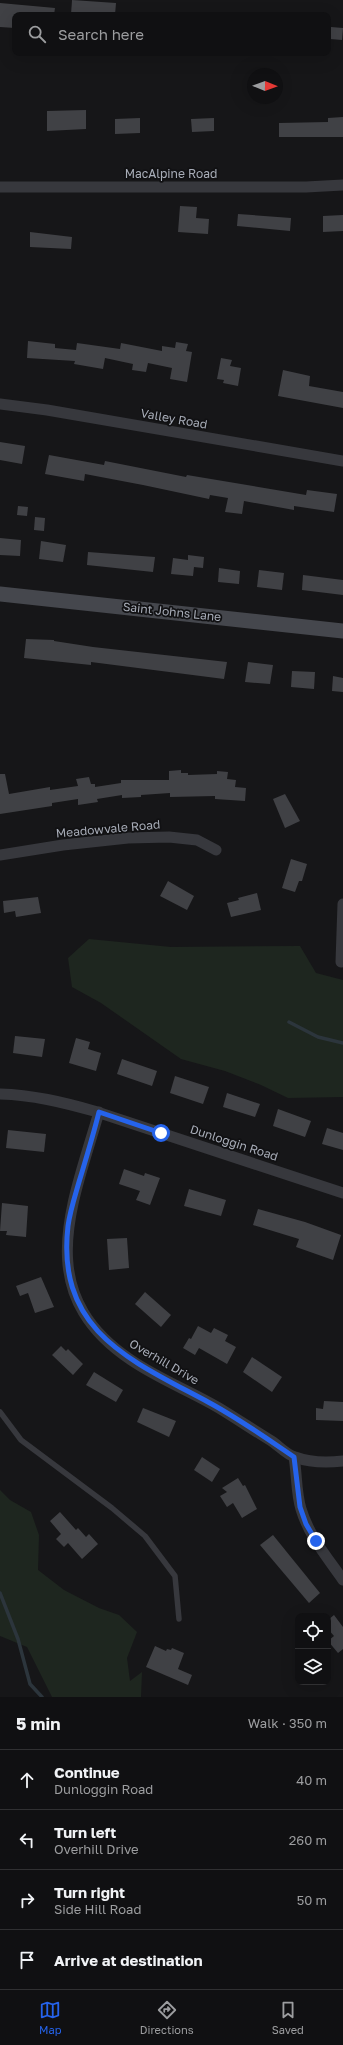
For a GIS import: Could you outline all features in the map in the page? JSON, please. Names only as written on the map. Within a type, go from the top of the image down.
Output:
[{"type":"street","name":"MacAlpine Road","points":[[0,187],[306,187],[343,185]]},
{"type":"street","name":"Valley Road","points":[[0,404],[47,410],[343,461]]},
{"type":"street","name":"Saint Johns Lane","points":[[0,594],[343,631]]},
{"type":"street","name":"Meadowvale Road","points":[[0,855],[92,842],[169,837],[197,840],[216,850]]},
{"type":"street","points":[[341,962],[343,904]]},
{"type":"street","name":"Dunloggin Road","points":[[0,1094],[26,1095],[53,1100],[99,1112],[343,1193]]},
{"type":"street","name":"Overhill Drive","points":[[99,1112],[68,1225],[68,1271],[83,1312],[96,1331],[132,1361],[219,1408],[294,1457],[321,1463],[343,1461]]},
{"type":"street","points":[[294,1457],[300,1507],[306,1524],[343,1580]]},
{"type":"lane","points":[[0,1412],[21,1440],[112,1508],[145,1536],[175,1576],[179,1619]]},
{"type":"shaded area","points":[[89,939],[171,947],[300,946],[316,973],[343,980],[343,1097],[288,1098],[261,1085],[225,1071],[181,1059],[101,1003],[72,987],[68,958]]},
{"type":"shaded area","points":[[0,1490],[10,1500],[31,1512],[39,1535],[38,1570],[64,1590],[99,1608],[119,1615],[137,1632],[127,1658],[130,1681],[142,1672],[141,1697],[52,1697],[27,1647],[0,1636]]},
{"type":"building","points":[[72,0],[116,3],[115,12],[71,12]]},
{"type":"building","points":[[0,3],[55,8],[54,12],[12,12],[12,28],[0,27]]},
{"type":"building","points":[[331,27],[343,28],[342,40],[331,39]]},
{"type":"building","points":[[86,110],[86,129],[47,131],[47,111]]},
{"type":"building","points":[[343,117],[343,137],[279,137],[279,123],[328,122],[328,118]]},
{"type":"building","points":[[140,118],[140,133],[115,134],[115,119]]},
{"type":"building","points":[[214,118],[214,131],[192,132],[191,119]]},
{"type":"building","points":[[180,206],[197,207],[196,218],[209,219],[208,234],[178,232]]},
{"type":"building","points":[[238,214],[291,218],[290,231],[237,226]]},
{"type":"building","points":[[343,215],[343,231],[323,232],[323,216]]},
{"type":"building","points":[[30,232],[72,237],[71,249],[30,247]]},
{"type":"building","points":[[28,341],[55,344],[55,348],[76,350],[77,343],[120,349],[121,343],[162,351],[162,346],[175,348],[176,342],[188,344],[186,351],[192,352],[187,382],[170,379],[172,368],[148,363],[146,372],[132,370],[133,364],[105,358],[103,369],[74,364],[75,361],[27,358]]},
{"type":"building","points":[[221,358],[232,360],[230,366],[241,368],[238,386],[223,383],[224,380],[217,379]]},
{"type":"building","points":[[283,370],[310,376],[309,386],[343,392],[343,408],[278,396]]},
{"type":"building","points":[[0,442],[25,446],[22,464],[0,460]]},
{"type":"building","points":[[49,455],[104,465],[105,461],[186,477],[187,475],[306,495],[307,490],[337,494],[334,512],[294,506],[294,510],[244,501],[242,514],[225,512],[228,498],[210,495],[209,499],[85,474],[84,481],[45,474]]},
{"type":"building","points":[[18,506],[28,507],[27,516],[17,515]]},
{"type":"building","points":[[35,517],[45,518],[44,531],[34,530]]},
{"type":"building","points":[[0,538],[21,540],[20,556],[0,555]]},
{"type":"building","points":[[41,541],[66,545],[63,562],[39,559]]},
{"type":"building","points":[[88,552],[155,557],[153,572],[87,565]]},
{"type":"building","points":[[188,555],[204,557],[203,568],[194,567],[193,576],[171,574],[173,558],[188,560]]},
{"type":"building","points":[[219,568],[240,571],[239,584],[218,582]]},
{"type":"building","points":[[259,570],[284,573],[282,590],[257,587]]},
{"type":"building","points":[[303,575],[343,580],[343,595],[302,590]]},
{"type":"building","points":[[26,639],[54,640],[93,647],[227,662],[224,679],[91,662],[91,665],[24,658]]},
{"type":"building","points":[[248,662],[273,665],[270,684],[245,682]]},
{"type":"building","points":[[292,671],[315,672],[314,689],[291,687]]},
{"type":"building","points":[[333,676],[343,678],[343,692],[332,691]]},
{"type":"building","points":[[181,770],[181,773],[188,773],[188,775],[217,774],[217,771],[228,772],[227,779],[236,780],[235,787],[246,788],[245,801],[215,799],[215,796],[170,797],[170,793],[122,798],[122,795],[97,799],[98,802],[78,805],[78,799],[52,803],[52,806],[0,814],[0,774],[5,774],[9,794],[50,787],[50,790],[78,786],[76,779],[89,777],[91,784],[95,784],[95,787],[121,783],[121,780],[169,780],[169,771]]},
{"type":"building","points":[[285,794],[300,821],[285,828],[273,799]]},
{"type":"building","points":[[291,859],[307,864],[302,881],[299,881],[295,892],[282,888]]},
{"type":"building","points":[[168,881],[194,896],[187,910],[160,896]]},
{"type":"building","points":[[257,893],[261,910],[231,917],[227,903],[239,900],[238,898]]},
{"type":"building","points":[[38,897],[41,913],[16,917],[15,911],[4,913],[3,901]]},
{"type":"building","points":[[15,1036],[45,1039],[42,1057],[13,1053]]},
{"type":"building","points":[[76,1038],[90,1042],[88,1049],[101,1053],[96,1071],[69,1063]]},
{"type":"building","points":[[122,1059],[157,1071],[152,1086],[117,1074]]},
{"type":"building","points":[[175,1076],[209,1087],[203,1104],[170,1093]]},
{"type":"building","points":[[227,1093],[260,1104],[255,1117],[223,1107]]},
{"type":"building","points":[[278,1109],[311,1121],[305,1137],[273,1126]]},
{"type":"building","points":[[327,1128],[343,1133],[343,1150],[322,1144]]},
{"type":"building","points":[[8,1130],[46,1134],[44,1152],[6,1148]]},
{"type":"building","points":[[124,1169],[144,1176],[145,1173],[160,1178],[150,1205],[136,1200],[140,1191],[119,1184]]},
{"type":"building","points":[[189,1189],[226,1200],[221,1216],[184,1206]]},
{"type":"building","points":[[2,1203],[28,1206],[26,1237],[6,1235],[7,1231],[0,1231]]},
{"type":"building","points":[[258,1209],[305,1222],[341,1235],[333,1260],[296,1247],[299,1239],[253,1225]]},
{"type":"building","points":[[127,1238],[129,1268],[109,1270],[107,1239]]},
{"type":"building","points":[[41,1277],[54,1307],[35,1313],[28,1293],[20,1296],[16,1286]]},
{"type":"building","points":[[145,1292],[171,1315],[161,1327],[135,1304]]},
{"type":"building","points":[[198,1326],[211,1333],[214,1328],[228,1335],[225,1341],[236,1347],[227,1364],[199,1348],[195,1355],[183,1348],[189,1338],[191,1339]]},
{"type":"building","points":[[61,1346],[66,1351],[68,1349],[83,1364],[73,1375],[52,1355]]},
{"type":"building","points":[[252,1357],[282,1377],[272,1392],[243,1372]]},
{"type":"building","points":[[94,1372],[123,1390],[116,1402],[86,1385]]},
{"type":"building","points":[[324,1401],[343,1402],[343,1421],[316,1420],[316,1408],[323,1409]]},
{"type":"building","points":[[143,1408],[176,1421],[169,1437],[137,1422]]},
{"type":"building","points":[[202,1457],[220,1469],[212,1482],[194,1470]]},
{"type":"building","points":[[238,1478],[243,1486],[245,1485],[257,1509],[242,1518],[233,1503],[227,1507],[220,1496],[227,1492],[222,1488]]},
{"type":"building","points":[[60,1512],[76,1530],[78,1528],[86,1537],[89,1534],[98,1544],[82,1559],[68,1543],[64,1547],[56,1539],[61,1534],[50,1521]]},
{"type":"building","points":[[273,1535],[320,1593],[309,1603],[260,1545]]},
{"type":"building","points":[[334,1615],[343,1627],[343,1649],[338,1653],[331,1645],[331,1638],[334,1636],[331,1632],[331,1618]]},
{"type":"building","points":[[155,1646],[166,1651],[167,1649],[171,1650],[172,1648],[184,1653],[178,1669],[192,1675],[188,1685],[146,1667]]},
{"type":"waterway","points":[[289,1022],[318,1037],[343,1043]]},
{"type":"waterway","points":[[0,1593],[18,1639],[30,1684],[42,1697]]},
{"type":"route","points":[[161,1133],[99,1112],[68,1225],[68,1271],[74,1291],[83,1312],[96,1331],[115,1349],[133,1362],[219,1408],[294,1457],[300,1507],[306,1524],[316,1541]]}]
